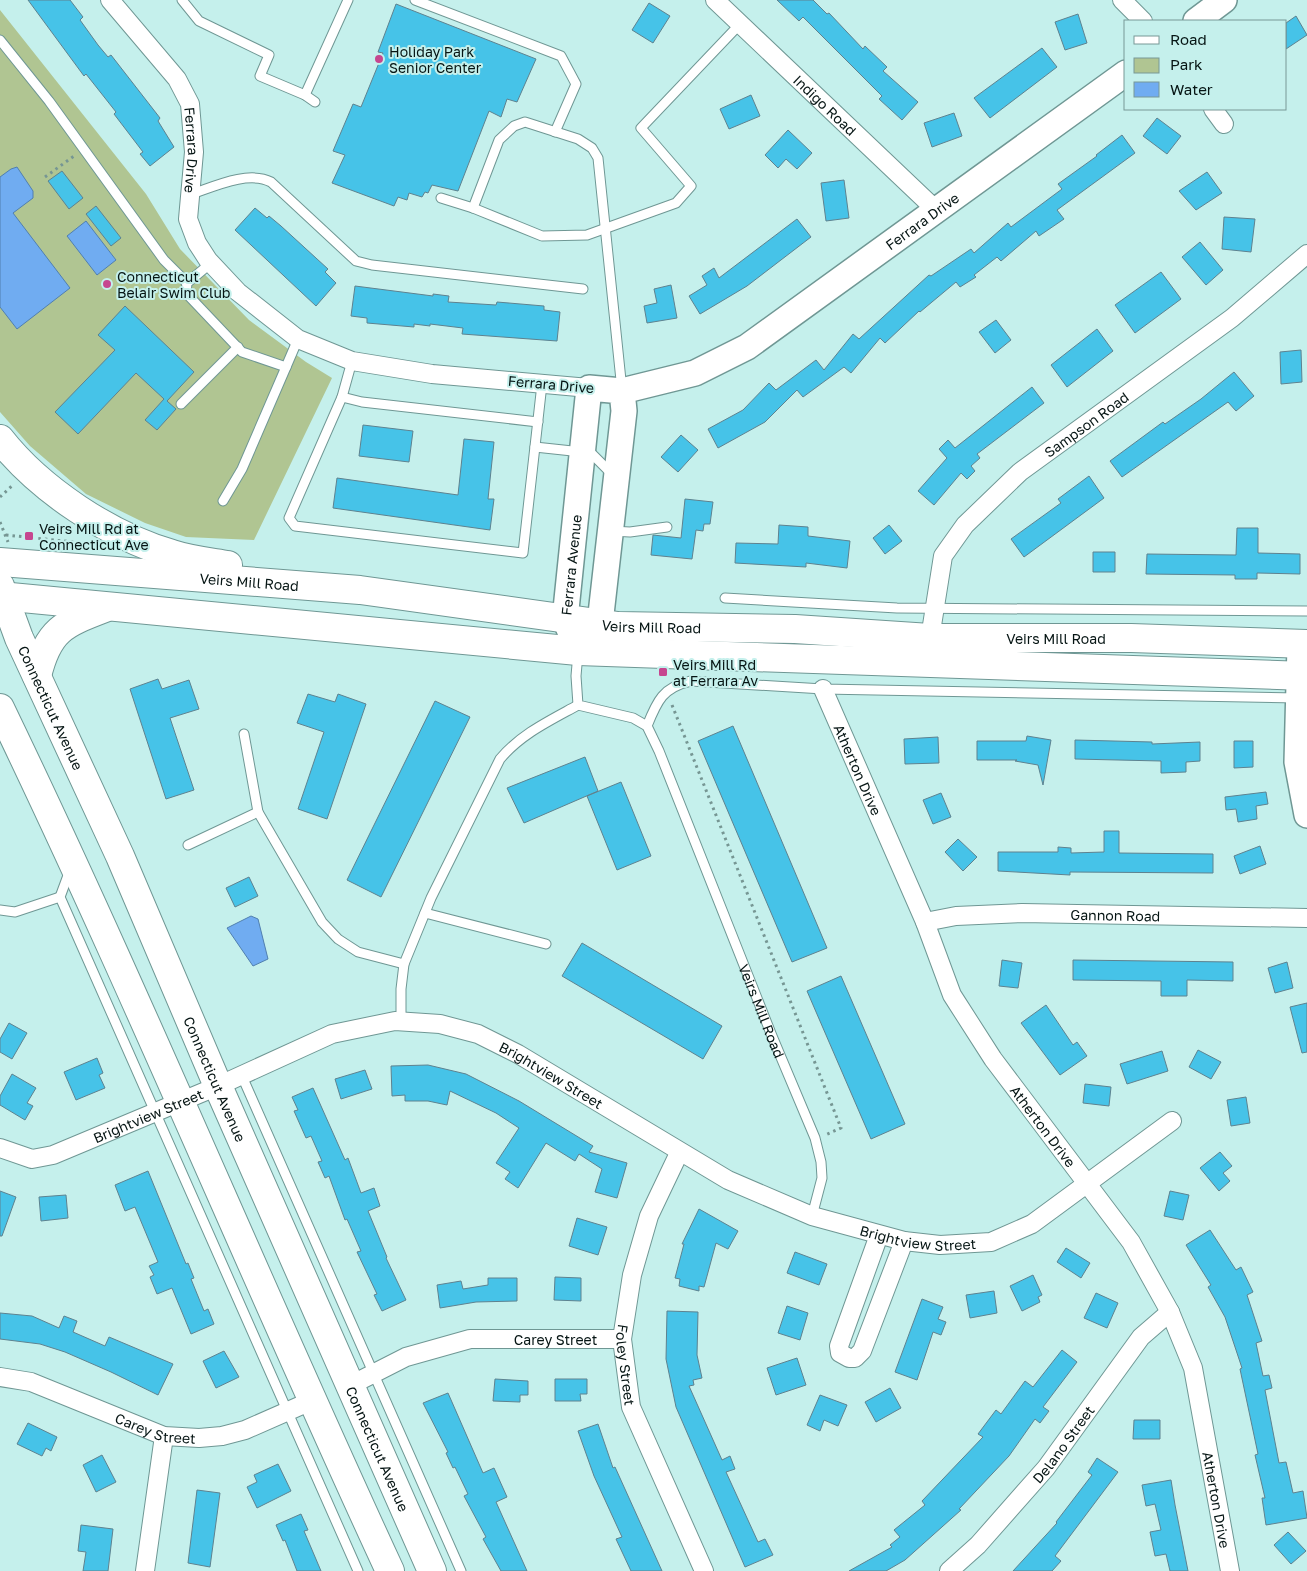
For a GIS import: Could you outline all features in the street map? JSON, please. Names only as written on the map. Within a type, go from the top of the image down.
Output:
[{"type":"main road","points":[[0,439],[45,484],[114,530],[172,554],[360,590]]},
{"type":"main road","name":"Veirs Mill Road","points":[[4,552],[360,590],[618,626],[795,628],[930,638],[1131,638],[1303,645]]},
{"type":"main road","name":"Veirs Mill Road","points":[[1,593],[108,607],[578,651],[1303,687]]},
{"type":"main road","name":"Connecticut Avenue","points":[[1,593],[36,676],[120,856],[230,1080],[349,1386],[432,1571]]},
{"type":"main road","points":[[36,676],[43,652],[58,631],[78,618],[108,607]]},
{"type":"main road","points":[[0,708],[73,860],[181,1101],[299,1406],[390,1571]]},
{"type":"street","name":"Ferrara Drive","points":[[110,0],[177,79],[190,104],[194,152],[188,219],[197,244],[211,264],[238,292],[298,340],[352,361],[432,374],[622,391],[695,372],[747,347],[1124,74]]},
{"type":"street","name":"Indigo Road","points":[[715,0],[936,210]]},
{"type":"street","points":[[1122,0],[1142,20]]},
{"type":"street","points":[[1197,20],[1224,0]]},
{"type":"street","points":[[1214,110],[1224,124]]},
{"type":"street","name":"Sampson Road","points":[[930,638],[943,556],[965,525],[1020,472],[1232,318],[1305,258]]},
{"type":"street","name":"Ferrara Avenue","points":[[578,651],[565,619],[589,388]]},
{"type":"street","points":[[578,651],[600,623],[624,410],[622,391]]},
{"type":"street","points":[[1303,645],[1303,687],[1297,762],[1307,815]]},
{"type":"street","name":"Atherton Drive","points":[[823,689],[925,922],[952,995],[993,1059],[1131,1242],[1170,1312],[1193,1368],[1230,1571]]},
{"type":"street","name":"Gannon Road","points":[[925,922],[956,916],[1022,913],[1307,918]]},
{"type":"street","name":"Brightview Street","points":[[0,1148],[32,1158],[52,1155],[230,1080],[332,1034],[401,1022],[440,1024],[478,1034],[518,1054],[728,1180],[812,1216],[904,1241],[940,1245],[991,1242],[1032,1224],[1172,1121]]},
{"type":"street","name":"Foley Street","points":[[679,1152],[649,1216],[632,1275],[622,1339],[631,1407],[704,1571]]},
{"type":"street","points":[[879,1235],[839,1346],[840,1353],[849,1358],[860,1356],[904,1241]]},
{"type":"street","name":"Delano Street","points":[[949,1571],[978,1545],[1046,1468],[1141,1337],[1170,1312]]},
{"type":"street","name":"Carey Street","points":[[349,1386],[406,1357],[470,1339],[622,1339]]},
{"type":"street","name":"Carey Street","points":[[0,1377],[31,1382],[164,1436],[199,1438],[222,1436],[245,1430],[299,1406]]},
{"type":"street","points":[[145,1571],[164,1436]]},
{"type":"lane","points":[[182,0],[200,21],[269,55],[260,76],[304,94],[315,102]]},
{"type":"lane","points":[[304,94],[348,0]]},
{"type":"lane","points":[[415,0],[561,56],[576,84],[555,132]]},
{"type":"lane","points":[[441,198],[473,208],[542,236],[586,236],[676,204],[691,186],[641,128],[740,24]]},
{"type":"lane","points":[[0,40],[49,101],[164,260],[187,283]]},
{"type":"lane","points":[[473,208],[499,140],[514,126],[525,122],[578,139],[592,148],[598,158],[622,391]]},
{"type":"lane","points":[[189,195],[232,181],[262,177],[271,182],[356,261],[372,265],[583,289]]},
{"type":"lane","points":[[211,264],[187,283],[186,293],[242,352],[286,367]]},
{"type":"lane","points":[[223,501],[242,469],[298,340]]},
{"type":"lane","points":[[181,404],[238,347]]},
{"type":"lane","points":[[352,361],[342,397],[289,518],[294,526],[523,553],[542,384]]},
{"type":"lane","points":[[342,397],[362,402],[538,422]]},
{"type":"lane","points":[[535,448],[591,453],[601,461],[616,480]]},
{"type":"lane","points":[[611,531],[630,532],[667,527]]},
{"type":"lane","name":"Veirs Mill Road","points":[[725,598],[897,608],[1307,611]]},
{"type":"lane","points":[[578,651],[576,676],[578,705]]},
{"type":"lane","points":[[401,1022],[401,989],[404,964],[425,914],[500,759],[511,745],[525,735],[578,705],[633,718],[647,726],[656,702],[672,687],[691,681],[823,689],[1303,687]]},
{"type":"lane","name":"Veirs Mill Road","points":[[647,726],[659,751],[772,1036],[815,1138],[821,1162],[822,1178],[812,1216]]},
{"type":"lane","points":[[244,734],[258,812],[322,922],[338,939],[358,952],[404,964]]},
{"type":"lane","points":[[188,845],[258,812]]},
{"type":"lane","points":[[73,860],[60,897],[154,1112],[299,1406],[358,1571]]},
{"type":"lane","points":[[0,910],[15,912],[60,897]]},
{"type":"lane","points":[[425,914],[546,944]]},
{"type":"lane","points":[[230,1080],[373,1374],[461,1571]]},
{"type":"path","points":[[45,177],[83,150]]},
{"type":"path","points":[[0,522],[6,535],[4,552]]},
{"type":"path","points":[[6,535],[96,545]]},
{"type":"path","points":[[672,705],[841,1128],[815,1138]]},
{"type":"green space","name":"Connecticut Belair Swim Club","points":[[0,10],[146,194],[180,249],[249,320],[306,362],[332,378],[254,540],[186,537],[145,523],[86,494],[30,446],[0,412]]},
{"type":"water","points":[[17,167],[33,191],[33,198],[13,213],[70,288],[17,329],[0,307],[0,177]]},
{"type":"water","points":[[86,221],[116,260],[97,275],[67,236]]},
{"type":"water","points":[[251,916],[258,919],[268,959],[253,966],[227,928]]},
{"type":"building","points":[[28,0],[70,0],[83,17],[80,20],[98,45],[108,57],[111,55],[160,118],[158,121],[174,147],[150,166],[140,154],[143,152],[114,114],[116,112],[86,74],[84,76]]},
{"type":"building","points":[[777,0],[813,0],[827,14],[829,13],[863,49],[865,46],[887,67],[883,71],[918,102],[902,120],[879,99],[882,96],[803,17],[799,21]]},
{"type":"building","points":[[649,3],[670,16],[653,43],[632,30]]},
{"type":"building","name":"Holiday Park Senior Center","points":[[396,4],[536,59],[517,102],[507,99],[501,117],[489,111],[458,191],[432,185],[428,193],[425,192],[422,197],[409,193],[407,200],[398,197],[394,206],[332,183],[345,155],[333,151],[353,104],[361,107],[383,53],[378,52]]},
{"type":"building","points":[[1078,14],[1087,43],[1065,50],[1055,22]]},
{"type":"building","points":[[1296,16],[1307,35],[1287,48],[1287,22]]},
{"type":"building","points":[[1042,48],[1057,67],[990,118],[974,98]]},
{"type":"building","points":[[751,95],[760,116],[729,129],[720,109]]},
{"type":"building","points":[[954,113],[962,136],[932,147],[924,123]]},
{"type":"building","points":[[1157,118],[1181,136],[1167,154],[1143,136]]},
{"type":"building","points":[[788,130],[812,153],[797,169],[786,159],[778,168],[765,155]]},
{"type":"building","points":[[1122,135],[1135,153],[1057,210],[1064,219],[1039,236],[1036,231],[1001,261],[997,257],[974,275],[976,277],[960,287],[956,282],[919,311],[885,343],[880,338],[851,373],[844,367],[803,397],[797,390],[765,422],[718,448],[708,429],[743,410],[769,383],[776,390],[816,360],[824,370],[853,334],[859,339],[929,275],[931,276],[971,249],[974,253],[1008,223],[1011,227],[1062,189],[1058,184]]},
{"type":"building","points":[[62,171],[83,198],[69,209],[48,181]]},
{"type":"building","points":[[1207,172],[1222,193],[1196,210],[1179,191]]},
{"type":"building","points":[[844,180],[849,218],[826,221],[821,183]]},
{"type":"building","points":[[96,206],[121,238],[111,246],[86,214]]},
{"type":"building","points":[[255,208],[281,226],[328,269],[325,272],[336,283],[316,306],[235,230]]},
{"type":"building","points":[[1224,217],[1255,219],[1251,252],[1222,249]]},
{"type":"building","points":[[797,219],[811,237],[747,286],[700,314],[689,296],[707,285],[702,276],[714,268],[719,278]]},
{"type":"building","points":[[1200,242],[1223,270],[1206,285],[1182,257]]},
{"type":"building","points":[[1161,272],[1181,299],[1135,333],[1115,305]]},
{"type":"building","points":[[671,285],[677,318],[647,323],[644,306],[657,303],[654,289]]},
{"type":"building","points":[[355,286],[433,296],[433,294],[449,296],[448,302],[496,305],[497,302],[544,306],[544,310],[560,312],[557,341],[462,334],[463,328],[430,324],[430,326],[414,324],[414,327],[367,323],[367,318],[351,316]]},
{"type":"building","points":[[125,306],[194,372],[167,401],[176,409],[157,430],[145,420],[164,399],[136,373],[78,434],[55,412],[115,350],[98,335]]},
{"type":"building","points":[[996,320],[1011,340],[995,353],[979,332]]},
{"type":"building","points":[[1097,329],[1113,351],[1067,387],[1051,365]]},
{"type":"building","points":[[1301,350],[1302,382],[1281,384],[1280,352]]},
{"type":"building","points":[[1234,372],[1254,396],[1236,411],[1228,402],[1122,477],[1110,461],[1163,422],[1165,424],[1201,399]]},
{"type":"building","points":[[1032,387],[1044,403],[977,454],[980,458],[971,466],[975,471],[967,479],[961,473],[934,505],[918,491],[947,458],[939,449],[948,440],[955,448]]},
{"type":"building","points":[[363,425],[413,431],[409,462],[359,456]]},
{"type":"building","points":[[681,435],[698,450],[678,472],[661,457]]},
{"type":"building","points":[[464,439],[494,442],[488,499],[494,499],[490,530],[333,508],[337,478],[458,495]]},
{"type":"building","points":[[1089,476],[1104,498],[1024,557],[1011,539],[1061,503],[1058,499]]},
{"type":"building","points":[[685,499],[713,502],[710,524],[704,524],[703,531],[696,530],[692,559],[651,555],[653,535],[681,538]]},
{"type":"building","points":[[779,525],[808,527],[808,536],[850,541],[847,568],[806,563],[806,567],[735,563],[736,543],[778,544]]},
{"type":"building","points":[[889,525],[902,541],[885,554],[873,538]]},
{"type":"building","points":[[1237,528],[1258,528],[1258,553],[1300,554],[1300,574],[1257,573],[1257,579],[1235,579],[1235,575],[1146,574],[1147,554],[1236,555]]},
{"type":"building","points":[[1093,552],[1115,552],[1115,572],[1093,572]]},
{"type":"building","points":[[158,679],[162,689],[189,680],[199,709],[170,718],[194,790],[166,799],[130,689]]},
{"type":"building","points":[[308,694],[335,702],[338,694],[366,704],[327,819],[298,809],[324,732],[297,723]]},
{"type":"building","points":[[435,701],[470,717],[381,897],[347,880]]},
{"type":"building","points":[[733,726],[827,948],[792,962],[698,741]]},
{"type":"building","points":[[1027,736],[1051,740],[1043,785],[1038,765],[1015,761],[1017,760],[977,760],[977,741],[1026,741]]},
{"type":"building","points":[[938,737],[939,763],[905,764],[904,739]]},
{"type":"building","points":[[1075,740],[1152,742],[1152,744],[1200,742],[1200,761],[1186,762],[1186,772],[1161,773],[1161,761],[1075,759]]},
{"type":"building","points":[[1234,741],[1253,741],[1253,767],[1234,768]]},
{"type":"building","points":[[585,757],[598,791],[524,823],[507,788]]},
{"type":"building","points":[[621,782],[651,856],[617,870],[587,796]]},
{"type":"building","points":[[1266,792],[1268,804],[1256,806],[1257,819],[1238,822],[1236,809],[1226,810],[1225,797]]},
{"type":"building","points":[[941,793],[951,817],[933,824],[923,800]]},
{"type":"building","points":[[1104,831],[1119,831],[1119,853],[1213,854],[1213,873],[1070,872],[1070,875],[998,871],[998,852],[1058,852],[1058,847],[1071,848],[1071,853],[1104,852]]},
{"type":"building","points":[[958,839],[977,857],[963,871],[945,852]]},
{"type":"building","points":[[1260,846],[1266,864],[1240,874],[1234,856]]},
{"type":"building","points":[[249,877],[258,896],[235,907],[226,888]]},
{"type":"building","points":[[582,943],[722,1026],[703,1059],[562,976]]},
{"type":"building","points":[[1002,960],[1022,963],[1018,988],[999,986]]},
{"type":"building","points":[[1073,960],[1233,962],[1233,981],[1187,980],[1187,996],[1161,996],[1161,981],[1073,980]]},
{"type":"building","points":[[1287,962],[1293,988],[1275,993],[1268,968]]},
{"type":"building","points":[[841,976],[905,1124],[871,1139],[807,991]]},
{"type":"building","points":[[1307,1003],[1307,1052],[1302,1053],[1290,1007]]},
{"type":"building","points":[[1046,1005],[1073,1045],[1077,1042],[1087,1056],[1060,1075],[1021,1023]]},
{"type":"building","points":[[9,1023],[27,1033],[12,1059],[0,1052],[0,1039]]},
{"type":"building","points":[[1198,1050],[1221,1062],[1211,1079],[1189,1067]]},
{"type":"building","points":[[1162,1051],[1168,1071],[1127,1084],[1120,1064]]},
{"type":"building","points":[[97,1058],[103,1073],[99,1075],[105,1088],[76,1100],[64,1072]]},
{"type":"building","points":[[428,1065],[466,1074],[519,1101],[593,1146],[589,1152],[627,1163],[617,1198],[595,1192],[602,1169],[579,1154],[575,1161],[546,1143],[518,1188],[505,1179],[510,1172],[496,1163],[519,1128],[496,1113],[450,1091],[447,1105],[428,1101],[405,1101],[405,1095],[392,1096],[391,1066]]},
{"type":"building","points":[[365,1070],[372,1089],[341,1099],[335,1079]]},
{"type":"building","points":[[12,1074],[36,1088],[27,1103],[33,1106],[25,1120],[0,1105],[0,1096]]},
{"type":"building","points":[[1085,1084],[1111,1087],[1109,1106],[1083,1103]]},
{"type":"building","points":[[313,1088],[345,1160],[348,1158],[361,1193],[374,1188],[380,1206],[368,1211],[386,1258],[406,1300],[382,1311],[374,1295],[377,1294],[357,1252],[361,1251],[347,1219],[345,1220],[329,1176],[325,1178],[318,1162],[322,1161],[311,1136],[306,1138],[294,1111],[298,1110],[292,1097]]},
{"type":"building","points":[[1246,1097],[1250,1123],[1231,1126],[1227,1100]]},
{"type":"building","points":[[1220,1152],[1232,1166],[1223,1173],[1230,1181],[1219,1191],[1200,1168]]},
{"type":"building","points":[[148,1171],[186,1264],[188,1263],[194,1278],[191,1279],[204,1311],[208,1309],[214,1324],[191,1334],[172,1288],[157,1294],[150,1277],[154,1275],[149,1266],[158,1262],[135,1207],[125,1211],[115,1185]]},
{"type":"building","points":[[0,1191],[16,1197],[2,1236],[0,1236]]},
{"type":"building","points":[[1170,1191],[1189,1195],[1183,1220],[1164,1216]]},
{"type":"building","points":[[66,1195],[68,1218],[41,1221],[39,1197]]},
{"type":"building","points":[[699,1209],[738,1231],[728,1249],[716,1243],[704,1287],[699,1286],[699,1291],[679,1286],[680,1279],[675,1278],[684,1244],[682,1244]]},
{"type":"building","points":[[577,1218],[607,1227],[598,1255],[569,1246]]},
{"type":"building","points":[[1210,1230],[1236,1270],[1241,1267],[1253,1292],[1247,1295],[1262,1341],[1256,1343],[1263,1376],[1269,1375],[1272,1388],[1265,1390],[1279,1463],[1286,1462],[1293,1493],[1303,1491],[1307,1518],[1266,1525],[1262,1498],[1265,1498],[1255,1455],[1258,1454],[1240,1369],[1242,1368],[1225,1317],[1208,1287],[1211,1285],[1186,1245]]},
{"type":"building","points":[[1066,1248],[1090,1263],[1081,1278],[1057,1262]]},
{"type":"building","points":[[795,1252],[827,1264],[819,1285],[787,1273]]},
{"type":"building","points":[[1033,1275],[1042,1295],[1038,1297],[1040,1302],[1022,1311],[1010,1286]]},
{"type":"building","points":[[555,1277],[581,1278],[581,1301],[554,1300]]},
{"type":"building","points":[[488,1278],[517,1278],[517,1301],[476,1302],[440,1308],[437,1285],[461,1281],[463,1289],[488,1285]]},
{"type":"building","points":[[994,1291],[997,1313],[970,1318],[966,1295]]},
{"type":"building","points":[[1096,1293],[1118,1303],[1107,1328],[1084,1318]]},
{"type":"building","points":[[922,1299],[943,1307],[938,1319],[946,1322],[941,1335],[933,1332],[917,1380],[895,1372]]},
{"type":"building","points":[[787,1306],[808,1313],[800,1340],[778,1333]]},
{"type":"building","points":[[667,1311],[698,1312],[697,1355],[702,1378],[693,1380],[694,1385],[689,1386],[722,1460],[730,1456],[735,1469],[726,1472],[758,1542],[765,1539],[773,1555],[745,1567],[676,1407],[666,1359]]},
{"type":"building","points":[[0,1313],[32,1316],[59,1328],[64,1316],[77,1321],[73,1332],[105,1346],[109,1337],[173,1364],[158,1395],[65,1352],[40,1344],[0,1339]]},
{"type":"building","points":[[1062,1350],[1077,1362],[1043,1407],[1049,1411],[1040,1423],[1035,1419],[1009,1456],[959,1509],[961,1510],[905,1560],[886,1571],[849,1571],[892,1547],[890,1545],[900,1537],[894,1530],[925,1505],[922,1501],[983,1437],[978,1434],[996,1410],[1001,1414],[1025,1381],[1033,1387]]},
{"type":"building","points":[[224,1351],[239,1377],[216,1388],[203,1361]]},
{"type":"building","points":[[797,1358],[806,1385],[776,1395],[767,1368]]},
{"type":"building","points":[[495,1379],[528,1381],[528,1395],[520,1395],[520,1402],[493,1401]]},
{"type":"building","points":[[555,1379],[587,1379],[587,1394],[580,1394],[581,1401],[555,1401]]},
{"type":"building","points":[[890,1388],[901,1408],[876,1422],[865,1402]]},
{"type":"building","points":[[448,1393],[483,1473],[494,1468],[507,1497],[496,1502],[527,1571],[501,1571],[483,1539],[486,1537],[464,1496],[468,1494],[455,1467],[453,1468],[446,1453],[448,1452],[423,1403]]},
{"type":"building","points":[[820,1395],[847,1405],[838,1426],[824,1420],[820,1431],[807,1425]]},
{"type":"building","points":[[1134,1420],[1160,1420],[1160,1439],[1133,1439]]},
{"type":"building","points":[[28,1423],[57,1437],[51,1451],[46,1448],[42,1456],[17,1444]]},
{"type":"building","points":[[598,1424],[613,1468],[615,1467],[662,1571],[631,1571],[616,1539],[622,1537],[594,1476],[578,1431]]},
{"type":"building","points":[[102,1455],[116,1482],[96,1492],[83,1465]]},
{"type":"building","points":[[1097,1458],[1118,1472],[1055,1556],[1061,1561],[1052,1571],[1013,1571],[1057,1523],[1092,1475],[1088,1472]]},
{"type":"building","points":[[278,1464],[291,1491],[257,1508],[247,1487],[257,1482],[254,1475]]},
{"type":"building","points":[[1171,1480],[1188,1571],[1170,1571],[1166,1554],[1155,1556],[1150,1532],[1161,1530],[1155,1504],[1146,1506],[1142,1485]]},
{"type":"building","points":[[197,1490],[220,1493],[210,1567],[188,1563]]},
{"type":"building","points":[[301,1514],[308,1530],[304,1531],[321,1571],[297,1571],[285,1540],[283,1541],[276,1525]]},
{"type":"building","points":[[81,1525],[113,1529],[108,1571],[83,1571],[86,1552],[78,1551]]},
{"type":"building","points":[[1288,1532],[1306,1551],[1291,1564],[1274,1545]]},
{"type":"place","name":"Holiday Park Senior Center","points":[[379,59]]},
{"type":"place","name":"Connecticut Belair Swim Club","points":[[107,284]]},
{"type":"place","name":"Veirs Mill Rd at Connecticut Ave","points":[[29,536]]},
{"type":"place","name":"Veirs Mill Rd at Ferrara Av","points":[[663,672]]}]
